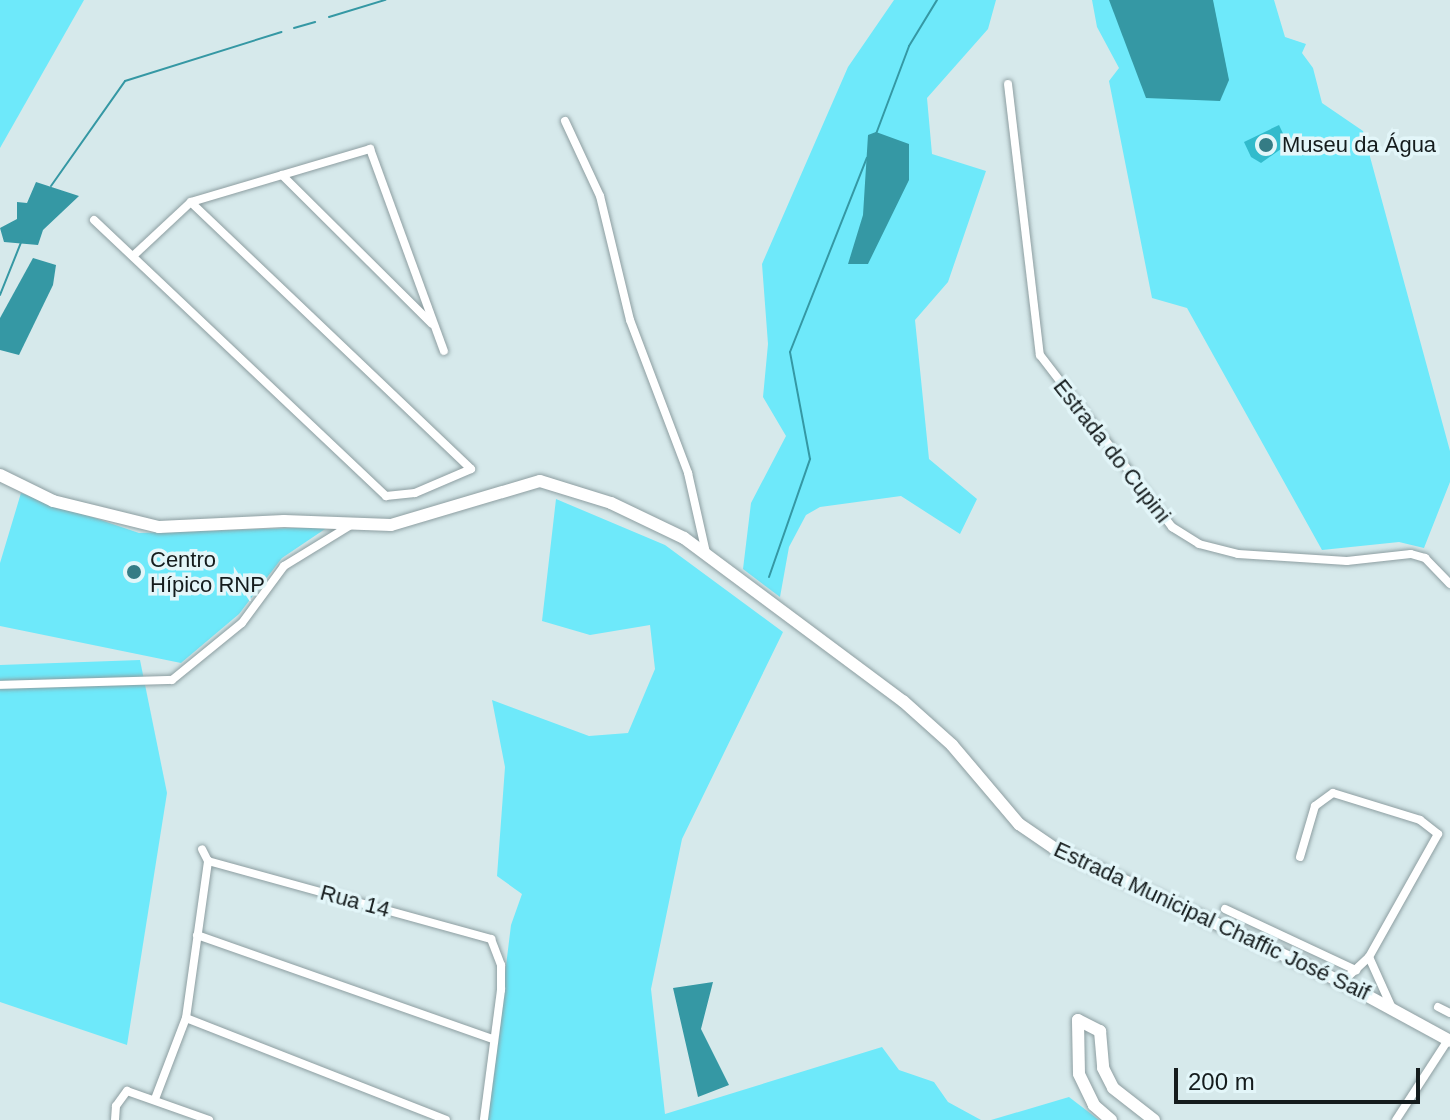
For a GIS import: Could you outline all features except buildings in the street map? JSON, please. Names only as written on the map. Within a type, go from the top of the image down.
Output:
[{"type":"street","name":"Estrada do Cupini","points":[[1008,84],[1040,355],[1172,527],[1199,544],[1238,554],[1347,561],[1411,554],[1435,566],[1450,584]]},
{"type":"street","points":[[565,121],[600,196],[630,320],[688,473],[706,554]]},
{"type":"street","points":[[133,256],[191,202],[370,149],[444,351]]},
{"type":"street","points":[[282,175],[435,327]]},
{"type":"street","points":[[94,220],[386,496],[415,493],[471,469],[191,202]]},
{"type":"street","name":"Estrada Municipal Chaffic José Saif","points":[[0,475],[53,501],[159,527],[391,525],[444,514],[540,481],[652,520],[706,554],[903,701],[952,745],[1019,824],[1054,848],[1342,982],[1391,1006],[1449,1041]]},
{"type":"street","points":[[0,685],[172,680],[242,623],[284,566],[352,524]]},
{"type":"street","points":[[1300,857],[1315,806],[1333,793],[1436,831],[1438,838],[1369,957],[1342,982]]},
{"type":"street","points":[[155,1099],[186,1018],[208,861],[202,849]]},
{"type":"street","name":"Rua 14","points":[[208,861],[476,934],[496,948],[501,990],[493,1039]]},
{"type":"street","points":[[1225,909],[1358,968],[1370,969]]},
{"type":"street","points":[[197,935],[493,1039],[484,1120]]},
{"type":"street","points":[[1369,957],[1370,969],[1391,1006]]},
{"type":"street","points":[[1438,1007],[1450,1013]]},
{"type":"street","points":[[186,1018],[446,1120]]},
{"type":"street","points":[[1111,1120],[1094,1105],[1079,1074],[1078,1020],[1100,1031],[1103,1068],[1113,1088],[1154,1120]]},
{"type":"street","points":[[1396,1120],[1449,1041]]},
{"type":"street","points":[[115,1120],[116,1106],[127,1091],[209,1120]]},
{"type":"shaded area","points":[[0,0],[84,0],[0,148]]},
{"type":"shaded area","points":[[894,0],[996,0],[988,29],[927,98],[932,154],[986,171],[948,282],[915,320],[929,459],[977,499],[960,534],[901,496],[820,507],[806,515],[789,547],[780,597],[743,569],[751,503],[786,436],[763,397],[768,344],[762,264],[848,67]]},
{"type":"shaded area","name":"Museu da Água","points":[[1092,0],[1274,0],[1285,37],[1306,44],[1302,53],[1313,68],[1322,103],[1363,131],[1450,451],[1450,482],[1424,548],[1399,542],[1322,550],[1187,308],[1152,298],[1109,81],[1119,68],[1097,27]]},
{"type":"shaded area","points":[[1109,0],[1213,0],[1229,80],[1220,101],[1146,98]]},
{"type":"shaded area","points":[[876,132],[909,144],[909,180],[868,264],[848,264],[863,215],[868,135]]},
{"type":"shaded area","points":[[36,182],[79,196],[43,230],[38,245],[4,242],[0,228],[17,219],[17,202],[27,203]]},
{"type":"shaded area","points":[[33,258],[56,265],[53,285],[19,355],[0,350],[0,318]]},
{"type":"shaded area","name":"Centro Hípico RNP","points":[[21,493],[139,533],[328,527],[282,558],[239,614],[181,663],[0,626],[0,563]]},
{"type":"shaded area","points":[[556,499],[665,545],[783,632],[682,839],[651,989],[665,1114],[882,1047],[899,1070],[934,1082],[948,1102],[981,1120],[487,1120],[511,925],[522,894],[497,876],[505,767],[492,700],[589,736],[628,733],[655,669],[650,625],[590,635],[542,621]]},
{"type":"shaded area","points":[[140,660],[167,793],[127,1045],[0,1002],[0,665]]},
{"type":"shaded area","points":[[713,982],[701,1029],[729,1085],[698,1097],[673,988]]},
{"type":"shaded area","points":[[1069,1097],[1099,1120],[991,1120]]},
{"type":"waterway","points":[[329,17],[385,0]]},
{"type":"waterway","points":[[876,134],[909,46],[937,0]]},
{"type":"waterway","points":[[294,28],[315,22]]},
{"type":"waterway","points":[[51,186],[125,81],[281,32]]},
{"type":"waterway","points":[[769,577],[810,459],[790,352],[867,158]]},
{"type":"waterway","points":[[0,295],[22,240]]},
{"type":"place","name":"Museu da Água","points":[[1266,145]]},
{"type":"place","name":"Centro Hípico RNP","points":[[134,572]]}]
